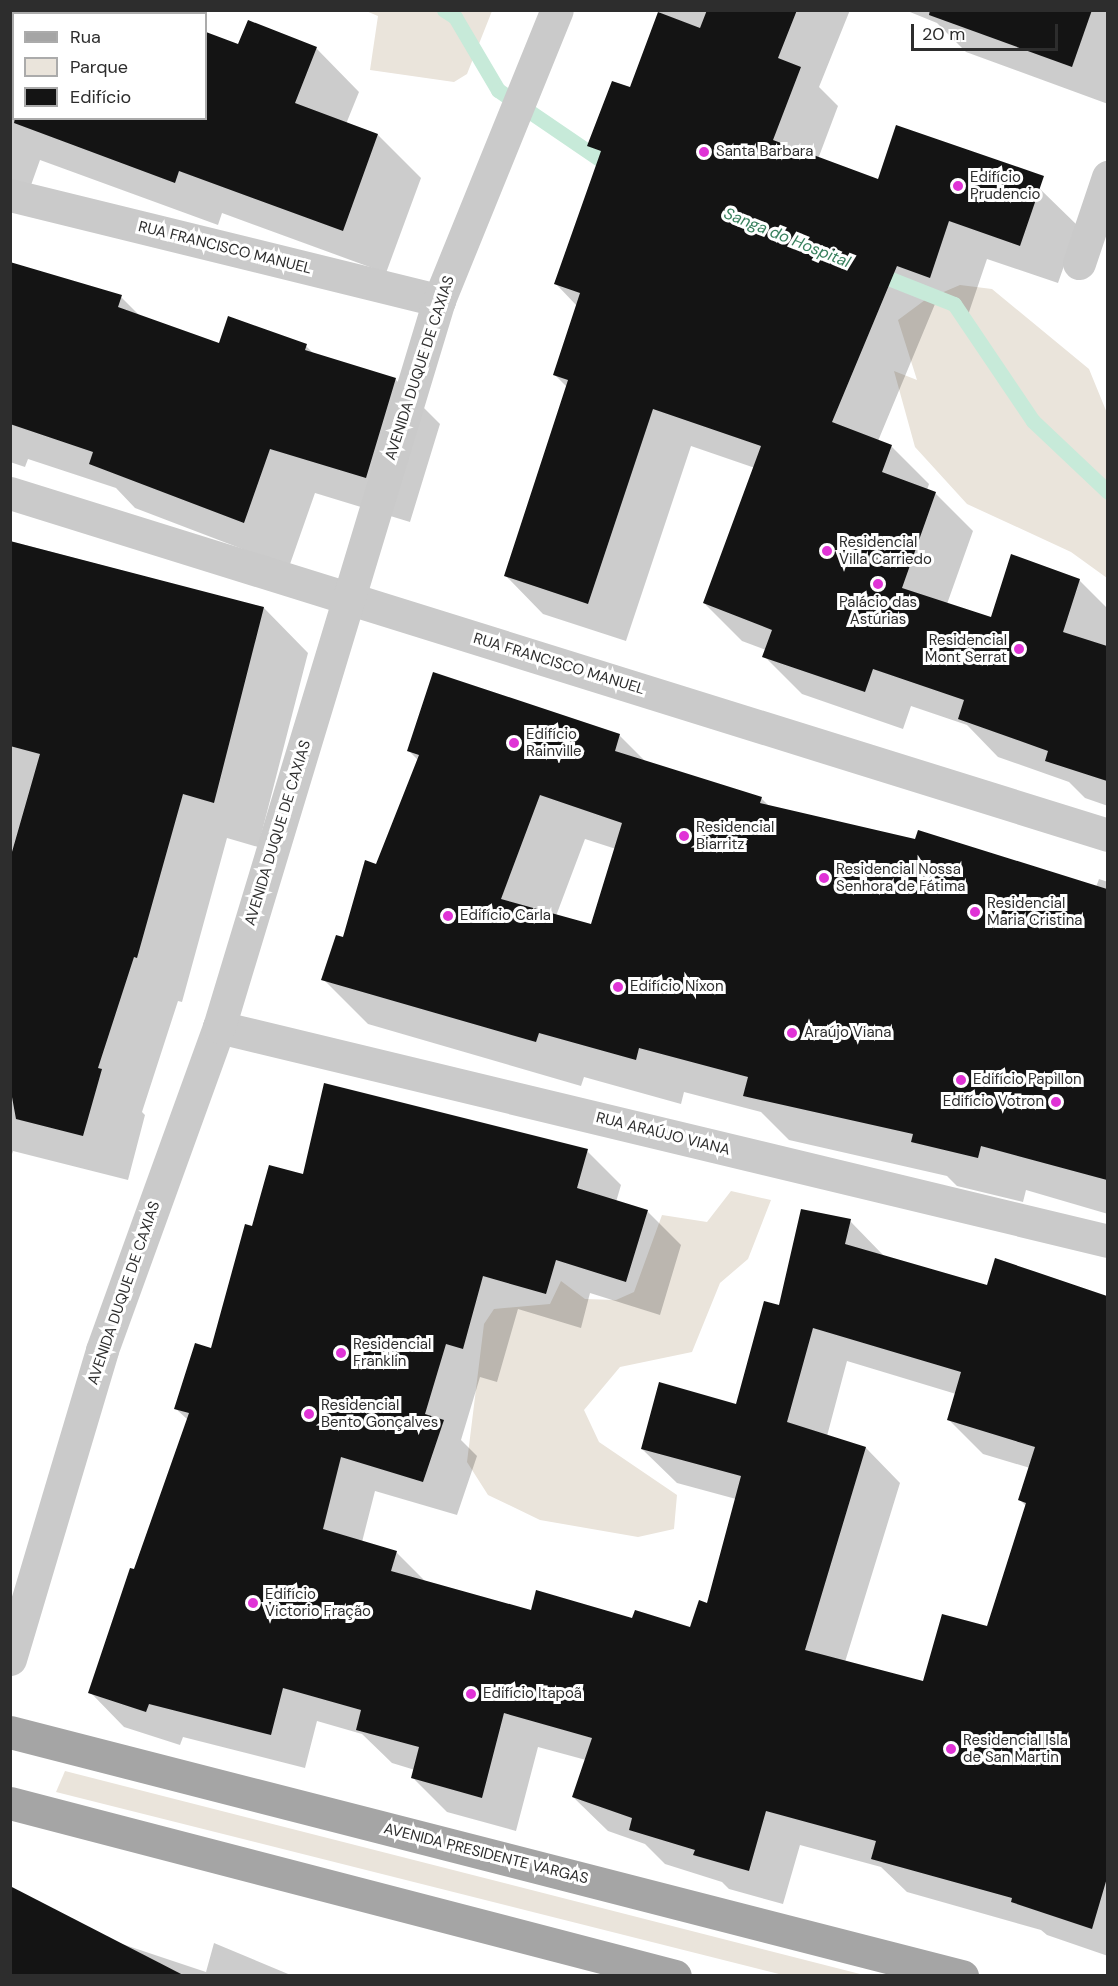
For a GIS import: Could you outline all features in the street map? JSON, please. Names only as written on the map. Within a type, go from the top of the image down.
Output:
[{"type":"main road","name":"AVENIDA PRESIDENTE VARGAS","points":[[10,1732],[962,1976]]},
{"type":"main road","points":[[10,1803],[675,1976]]},
{"type":"street","name":"AVENIDA DUQUE DE CAXIAS","points":[[10,1659],[102,1350],[219,1027],[439,300],[557,10]]},
{"type":"street","points":[[1078,263],[1107,177]]},
{"type":"street","name":"RUA FRANCISCO MANUEL","points":[[10,195],[439,300]]},
{"type":"street","name":"RUA FRANCISCO MANUEL","points":[[10,493],[1107,835]]},
{"type":"street","name":"RUA ARAÚJO VIANA","points":[[219,1027],[1107,1241]]},
{"type":"green space","points":[[492,10],[467,74],[454,82],[370,70],[378,16],[366,11]]},
{"type":"green space","points":[[960,285],[992,289],[1089,369],[1107,413],[1107,578],[1071,552],[967,504],[915,447],[894,371],[917,380],[898,320],[925,300]]},
{"type":"green space","points":[[731,1191],[771,1200],[748,1259],[720,1283],[692,1352],[620,1367],[584,1410],[599,1442],[677,1495],[674,1529],[638,1537],[540,1520],[488,1495],[467,1462],[484,1324],[494,1309],[550,1304],[561,1281],[585,1299],[616,1300],[634,1292],[662,1215],[707,1222]]},
{"type":"green space","points":[[65,1771],[864,1975],[783,1975],[56,1792]]},
{"type":"building","points":[[707,10],[797,10],[778,58],[801,67],[773,140],[878,179],[896,125],[1044,176],[1020,246],[949,221],[930,278],[897,266],[832,422],[892,445],[882,472],[936,492],[902,588],[991,617],[1011,554],[1080,579],[1063,632],[1107,646],[1107,781],[1045,761],[1048,751],[958,719],[964,700],[873,669],[865,692],[762,657],[772,630],[703,603],[761,446],[653,409],[588,604],[504,576],[568,380],[553,375],[580,293],[554,284],[601,151],[587,146],[612,81],[630,87],[658,12],[700,28]]},
{"type":"building","points":[[930,10],[1092,10],[1072,67],[929,15]]},
{"type":"building","points":[[248,20],[317,47],[295,103],[378,134],[343,231],[179,171],[175,183],[14,123],[15,120],[207,120],[207,32],[238,44]]},
{"type":"building","points":[[10,262],[122,295],[118,307],[219,343],[228,316],[307,344],[305,350],[396,378],[366,478],[270,449],[244,523],[89,464],[93,452],[10,424]]},
{"type":"building","points":[[10,541],[264,607],[214,803],[183,794],[137,958],[134,957],[98,1068],[102,1069],[83,1136],[16,1119],[10,1086],[10,859],[40,754],[10,746]]},
{"type":"building","points":[[433,672],[620,734],[615,751],[762,797],[760,803],[915,839],[918,830],[1107,889],[1107,1180],[981,1146],[978,1158],[911,1142],[913,1134],[743,1096],[748,1077],[639,1048],[636,1060],[539,1033],[536,1042],[321,980],[336,935],[343,937],[365,860],[376,864],[419,755],[407,751]],"holes":[[[540,795],[622,823],[591,924],[501,899]]]},
{"type":"building","points":[[324,1083],[588,1149],[577,1188],[648,1210],[626,1282],[556,1260],[546,1294],[483,1276],[463,1349],[446,1344],[425,1414],[444,1420],[423,1482],[341,1457],[323,1529],[397,1551],[391,1571],[531,1610],[536,1590],[632,1618],[635,1610],[690,1627],[699,1600],[707,1603],[741,1476],[641,1449],[659,1382],[736,1404],[764,1301],[779,1305],[801,1209],[851,1219],[845,1244],[987,1285],[995,1258],[1107,1296],[1107,1878],[1092,1929],[1011,1902],[1012,1898],[871,1859],[876,1841],[766,1811],[749,1871],[693,1855],[695,1850],[629,1830],[632,1818],[572,1797],[592,1738],[504,1713],[482,1798],[411,1778],[419,1747],[356,1730],[361,1710],[283,1688],[271,1735],[149,1704],[146,1712],[88,1693],[130,1568],[134,1569],[189,1413],[174,1409],[195,1343],[211,1348],[245,1224],[252,1226],[269,1165],[303,1174]],"holes":[[[813,1328],[961,1372],[947,1420],[1035,1447],[1018,1500],[1026,1503],[987,1626],[942,1614],[923,1681],[805,1650],[866,1447],[787,1422]]]},
{"type":"building","points":[[10,1886],[185,1976],[10,1976]]},
{"type":"waterway","name":"Sanga do Hospital","points":[[444,10],[455,17],[498,90],[614,169]]},
{"type":"waterway","name":"Sanga do Hospital","points":[[873,272],[954,304],[1033,421],[1108,492]]},
{"type":"place","name":"Santa Barbara","points":[[704,152]]},
{"type":"place","name":"Edifício Prudencio","points":[[958,186]]},
{"type":"place","name":"Residencial Villa Carriedo","points":[[827,551]]},
{"type":"place","name":"Palácio das Astúrias","points":[[878,584]]},
{"type":"place","name":"Residencial Mont Serrat","points":[[1019,649]]},
{"type":"place","name":"Edifício Rainville","points":[[514,743]]},
{"type":"place","name":"Residencial Biarritz","points":[[684,836]]},
{"type":"place","name":"Residencial Nossa Senhora de Fátima","points":[[824,878]]},
{"type":"place","name":"Residencial Maria Cristina","points":[[975,912]]},
{"type":"place","name":"Edifício Carla","points":[[448,916]]},
{"type":"place","name":"Edifício Nixon","points":[[618,987]]},
{"type":"place","name":"Araújo Viana","points":[[792,1033]]},
{"type":"place","name":"Edifício Papillon","points":[[961,1080]]},
{"type":"place","name":"Edifício Votron","points":[[1056,1102]]},
{"type":"place","name":"Residencial Franklin","points":[[341,1353]]},
{"type":"place","name":"Residencial Bento Gonçalves","points":[[309,1414]]},
{"type":"place","name":"Edifício Victorio Fração","points":[[253,1603]]},
{"type":"place","name":"Edifício Itapoã","points":[[471,1694]]},
{"type":"place","name":"Residencial Isla de San Martin","points":[[951,1749]]}]
